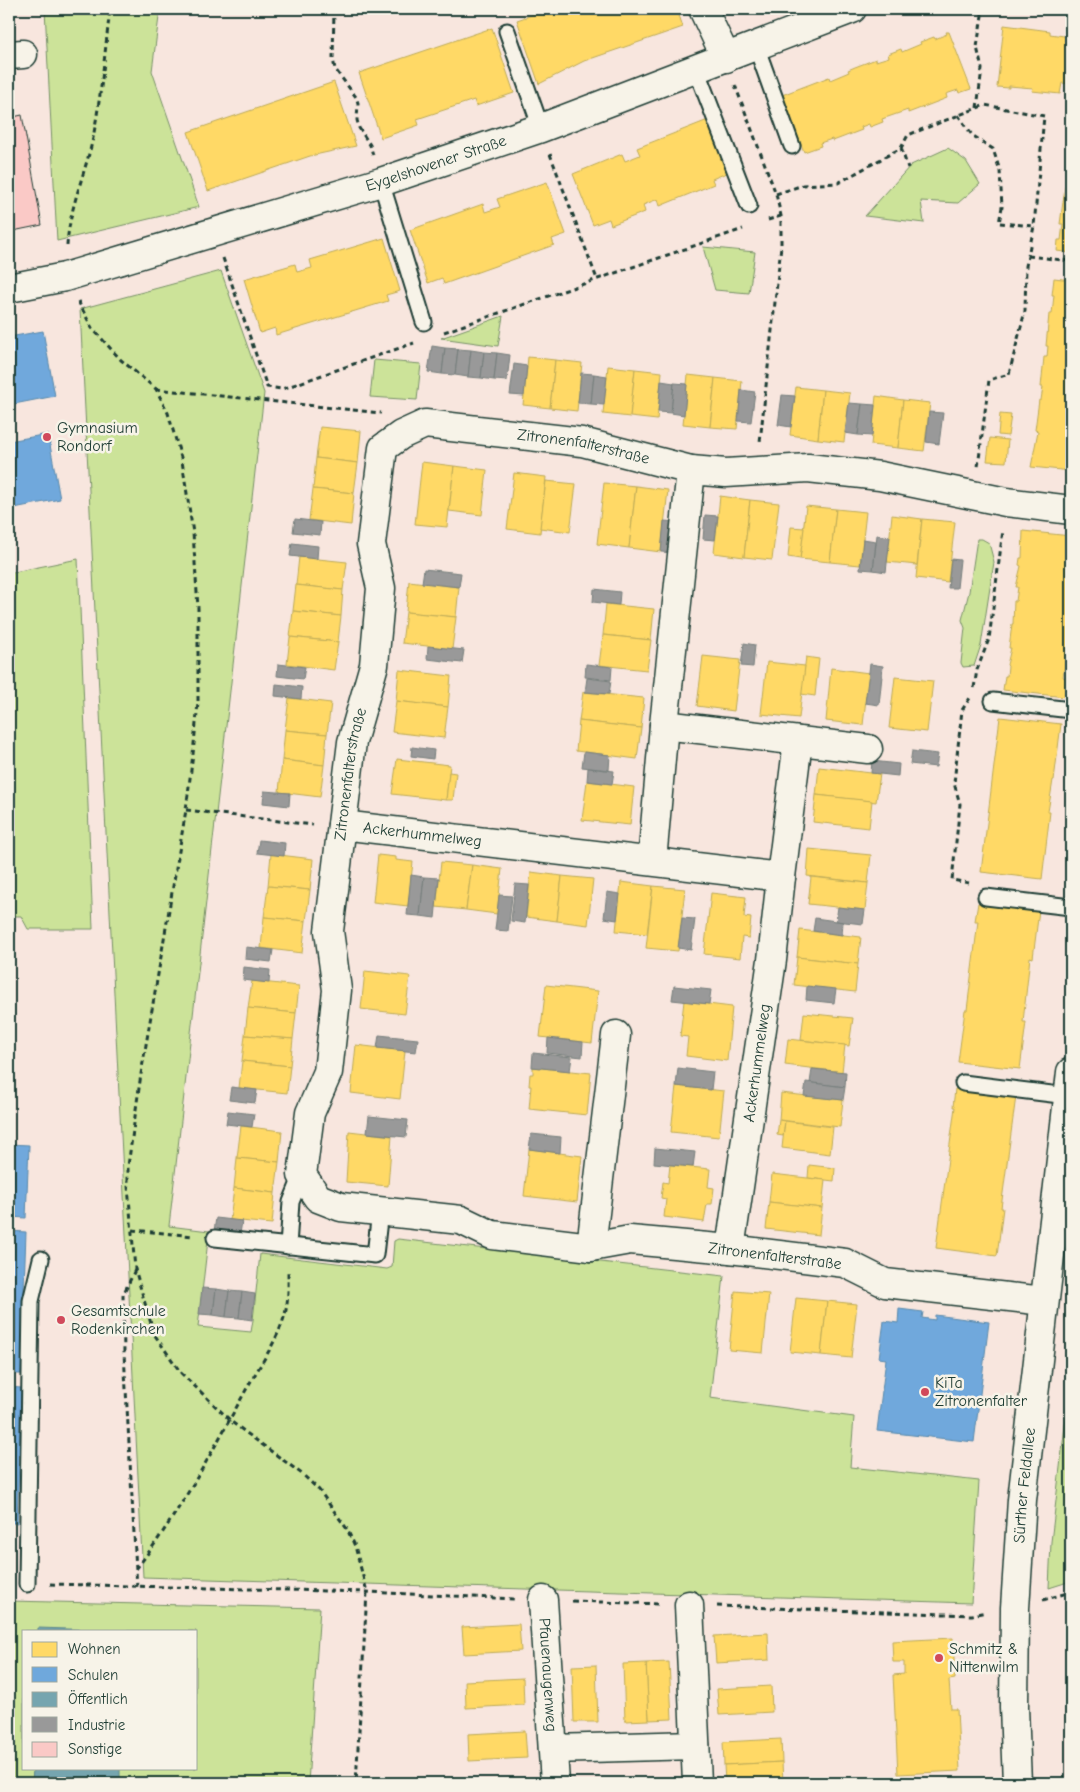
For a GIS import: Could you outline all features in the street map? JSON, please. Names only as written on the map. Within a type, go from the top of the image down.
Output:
[{"type":"street","points":[[703,9],[726,58]]},
{"type":"street","name":"Eygelshovener Straße","points":[[9,288],[65,277],[381,182],[541,128],[852,9]]},
{"type":"street","name":"Zitronenfalterstraße","points":[[1044,1301],[885,1283],[846,1263],[630,1240],[590,1248],[492,1235],[461,1220],[341,1207],[318,1198],[302,1175],[310,1113],[328,1072],[337,990],[329,931],[352,742],[374,664],[381,588],[371,544],[384,448],[401,435],[425,424],[582,442],[691,470],[726,473],[808,468],[880,476],[1006,502],[1071,510]]},
{"type":"street","points":[[652,861],[664,725],[691,470]]},
{"type":"street","points":[[664,725],[868,749]]},
{"type":"street","name":"Ackerhummelweg","points":[[730,1250],[772,960],[780,876],[798,741]]},
{"type":"street","name":"Ackerhummelweg","points":[[342,827],[780,876]]},
{"type":"street","points":[[590,1248],[616,1035]]},
{"type":"street","name":"Sürther Feldallee","points":[[1017,1783],[1014,1707],[1015,1608],[1022,1500],[1070,1084]]},
{"type":"street","name":"Pfauenaugenweg","points":[[543,1600],[555,1783]]},
{"type":"street","points":[[689,1605],[697,1783]]},
{"type":"street","name":"Pfauenaugenweg","points":[[553,1749],[695,1745]]},
{"type":"lane","points":[[507,30],[541,128]]},
{"type":"lane","points":[[756,46],[792,146]]},
{"type":"lane","points":[[696,69],[749,206]]},
{"type":"lane","points":[[381,182],[424,322]]},
{"type":"lane","points":[[993,701],[1071,710]]},
{"type":"lane","points":[[986,897],[1071,907]]},
{"type":"lane","points":[[963,1083],[1070,1084]]},
{"type":"lane","points":[[288,1246],[291,1202],[302,1175]]},
{"type":"lane","points":[[215,1238],[375,1255],[380,1211]]},
{"type":"lane","points":[[27,1584],[31,1302],[41,1259]]},
{"type":"path","points":[[110,9],[93,139],[76,196],[67,237],[65,277],[92,328],[121,360],[156,389],[168,413],[182,461],[192,533],[198,608],[198,703],[186,810],[130,1147],[128,1186],[135,1269],[154,1334],[181,1373],[229,1420],[294,1468],[319,1490],[348,1529],[355,1546],[367,1592],[356,1783]]},
{"type":"path","points":[[334,9],[333,59],[335,69],[356,97],[359,128],[370,145],[381,182]]},
{"type":"path","points":[[977,108],[982,69],[977,47],[983,9]]},
{"type":"path","points":[[726,58],[776,194],[781,216],[782,246],[757,470]]},
{"type":"path","points":[[776,194],[803,185],[838,183],[901,148],[908,135],[985,105],[1044,116],[1034,226],[1026,266],[1025,311],[1009,374],[989,380],[974,495]]},
{"type":"path","points":[[958,116],[972,135],[993,149],[1000,171],[1002,207],[999,223],[1034,226]]},
{"type":"path","points":[[541,128],[597,279]]},
{"type":"path","points":[[901,148],[908,168]]},
{"type":"path","points":[[763,222],[781,216]]},
{"type":"path","points":[[439,334],[744,228]]},
{"type":"path","points":[[214,232],[267,387],[282,389],[421,340]]},
{"type":"path","points":[[1028,256],[1071,261]]},
{"type":"path","points":[[156,389],[382,413],[401,435]]},
{"type":"path","points":[[970,883],[952,880],[960,804],[954,783],[962,710],[974,692],[977,670],[989,639],[1006,502]]},
{"type":"path","points":[[186,810],[342,827]]},
{"type":"path","points":[[132,1230],[215,1238]]},
{"type":"path","points":[[136,1569],[178,1508],[278,1331],[285,1315],[288,1298],[288,1246]]},
{"type":"path","points":[[135,1269],[123,1295],[124,1353],[137,1588]]},
{"type":"path","points":[[27,1584],[367,1592]]},
{"type":"green space","points":[[45,9],[160,9],[152,71],[199,207],[57,241]]},
{"type":"green space","points":[[948,148],[966,161],[980,184],[958,203],[921,201],[924,223],[865,216],[911,165]]},
{"type":"green space","points":[[703,247],[755,252],[749,293],[715,290]]},
{"type":"green space","points":[[221,271],[264,393],[169,1226],[209,1231],[198,1327],[251,1332],[260,1254],[387,1269],[392,1267],[394,1241],[398,1239],[724,1276],[710,1398],[854,1417],[850,1467],[979,1481],[971,1603],[143,1577],[80,309]]},
{"type":"green space","points":[[503,316],[498,346],[441,338]]},
{"type":"green space","points":[[374,360],[421,364],[417,400],[370,397]]},
{"type":"green space","points":[[977,539],[982,539],[989,543],[994,562],[981,645],[974,666],[963,667],[961,663],[965,628],[962,620],[969,592]]},
{"type":"green space","points":[[78,559],[93,929],[28,929],[21,916],[9,916],[9,573]]},
{"type":"green space","points":[[1071,1376],[1071,1581],[1049,1588],[1051,1542]]},
{"type":"green space","points":[[9,1601],[320,1608],[308,1783],[9,1783]]},
{"type":"building: Wohnen","points":[[549,9],[677,9],[683,27],[584,61],[539,84],[517,20]]},
{"type":"building: Wohnen","points":[[1004,25],[1050,31],[1050,34],[1071,37],[1071,84],[1062,83],[1060,94],[1032,91],[1033,88],[997,87]]},
{"type":"building: Wohnen","points":[[492,28],[514,93],[476,106],[474,100],[417,119],[419,125],[381,138],[359,73]]},
{"type":"building: Wohnen","points":[[946,32],[949,32],[971,89],[959,93],[958,90],[946,94],[947,98],[908,113],[908,110],[882,119],[883,122],[870,127],[869,124],[861,127],[862,130],[833,141],[832,139],[820,143],[821,146],[804,152],[782,95],[829,77],[830,80],[849,72],[848,70],[855,67],[876,59],[876,61],[889,57],[888,54],[901,49],[902,52],[921,44],[920,42],[947,34]]},
{"type":"building: Wohnen","points":[[334,82],[356,146],[310,156],[208,191],[188,132]]},
{"type":"building: Wohnen","points":[[708,120],[729,172],[712,179],[714,184],[660,206],[658,199],[643,205],[645,212],[611,225],[609,219],[593,225],[573,174],[622,154],[625,161],[640,155],[637,148]]},
{"type":"building: Wohnen","points":[[1071,148],[1071,159],[1068,158]]},
{"type":"building: Wohnen","points":[[1071,159],[1071,253],[1057,251],[1058,240],[1061,240],[1063,224],[1060,224]]},
{"type":"building: Wohnen","points":[[547,182],[566,234],[552,239],[554,245],[444,284],[442,278],[428,283],[410,230],[483,204],[485,212],[500,207],[497,199]]},
{"type":"building: Wohnen","points":[[384,238],[400,291],[386,295],[388,301],[276,335],[275,328],[260,333],[244,279],[295,264],[297,272],[312,268],[310,260]]},
{"type":"building: Wohnen","points":[[1054,278],[1071,280],[1071,471],[1031,467],[1038,431],[1035,430],[1039,400],[1041,400],[1043,387],[1041,387],[1044,357],[1047,357],[1048,346],[1046,346],[1049,314],[1052,314]]},
{"type":"building: Wohnen","points":[[528,357],[555,360],[550,408],[523,405]]},
{"type":"building: Wohnen","points":[[555,360],[582,363],[577,411],[550,408]]},
{"type":"building: Wohnen","points":[[608,366],[635,369],[630,417],[603,414]]},
{"type":"building: Wohnen","points":[[635,369],[662,372],[657,420],[630,417]]},
{"type":"building: Wohnen","points":[[688,375],[715,378],[710,427],[683,424]]},
{"type":"building: Wohnen","points":[[715,378],[742,381],[737,429],[710,427]]},
{"type":"building: Wohnen","points":[[796,387],[823,390],[818,439],[790,435]]},
{"type":"building: Wohnen","points":[[823,390],[850,393],[844,442],[818,439]]},
{"type":"building: Wohnen","points":[[876,396],[903,400],[898,448],[871,445]]},
{"type":"building: Wohnen","points":[[903,400],[930,403],[924,451],[898,448]]},
{"type":"building: Wohnen","points":[[1000,414],[1011,415],[1008,436],[998,435]]},
{"type":"building: Wohnen","points":[[320,427],[361,431],[358,463],[316,458]]},
{"type":"building: Wohnen","points":[[990,438],[1008,440],[1006,462],[987,461]]},
{"type":"building: Wohnen","points":[[316,458],[358,463],[354,493],[313,489]]},
{"type":"building: Wohnen","points":[[422,462],[454,466],[447,527],[415,524]]},
{"type":"building: Wohnen","points":[[454,466],[487,470],[482,515],[449,511]]},
{"type":"building: Wohnen","points":[[514,473],[546,477],[540,533],[507,529]]},
{"type":"building: Wohnen","points":[[546,481],[576,484],[570,532],[540,528]]},
{"type":"building: Wohnen","points":[[604,483],[636,486],[629,548],[597,544]]},
{"type":"building: Wohnen","points":[[636,486],[668,490],[661,552],[629,548]]},
{"type":"building: Wohnen","points":[[313,489],[354,493],[351,525],[309,520]]},
{"type":"building: Wohnen","points":[[720,496],[750,500],[744,557],[714,553]]},
{"type":"building: Wohnen","points":[[750,500],[779,503],[772,560],[744,557]]},
{"type":"building: Wohnen","points":[[806,506],[836,509],[830,562],[800,559]]},
{"type":"building: Wohnen","points":[[836,509],[866,512],[860,565],[830,562]]},
{"type":"building: Wohnen","points":[[892,515],[922,519],[917,565],[887,562]]},
{"type":"building: Wohnen","points":[[922,519],[955,522],[948,582],[916,578]]},
{"type":"building: Wohnen","points":[[791,527],[804,528],[800,559],[788,557]]},
{"type":"building: Wohnen","points":[[1023,531],[1071,536],[1071,644],[1070,658],[1066,657],[1063,677],[1067,678],[1065,697],[1003,690],[1011,648],[1009,648],[1014,601],[1016,601],[1018,587],[1016,587],[1021,566],[1019,565],[1020,558],[1022,558]]},
{"type":"building: Wohnen","points":[[299,557],[347,562],[343,590],[296,585]]},
{"type":"building: Wohnen","points":[[409,581],[459,587],[456,617],[406,612]]},
{"type":"building: Wohnen","points":[[296,585],[343,590],[341,616],[293,611]]},
{"type":"building: Wohnen","points":[[606,604],[654,609],[651,640],[603,635]]},
{"type":"building: Wohnen","points":[[293,611],[341,616],[338,642],[290,637]]},
{"type":"building: Wohnen","points":[[406,612],[456,617],[452,649],[402,643]]},
{"type":"building: Wohnen","points":[[603,635],[651,640],[647,670],[599,665]]},
{"type":"building: Wohnen","points":[[290,637],[338,642],[334,670],[287,664]]},
{"type":"building: Wohnen","points":[[703,656],[740,660],[734,711],[697,706]]},
{"type":"building: Wohnen","points":[[806,657],[819,659],[815,696],[801,694]]},
{"type":"building: Wohnen","points":[[767,662],[805,666],[799,718],[761,714]]},
{"type":"building: Wohnen","points":[[831,668],[869,673],[863,725],[826,721]]},
{"type":"building: Wohnen","points":[[399,670],[451,676],[448,707],[396,701]]},
{"type":"building: Wohnen","points":[[895,677],[933,681],[927,732],[889,728]]},
{"type":"building: Wohnen","points":[[583,692],[644,698],[641,728],[579,721]]},
{"type":"building: Wohnen","points":[[289,698],[331,703],[327,734],[285,730]]},
{"type":"building: Wohnen","points":[[396,701],[448,707],[444,738],[392,732]]},
{"type":"building: Wohnen","points":[[1000,717],[1061,724],[1048,812],[1050,812],[1042,879],[981,872]]},
{"type":"building: Wohnen","points":[[579,721],[641,728],[637,759],[576,751]]},
{"type":"building: Wohnen","points":[[285,730],[327,734],[324,765],[282,760]]},
{"type":"building: Wohnen","points":[[397,759],[450,765],[446,800],[392,794]]},
{"type":"building: Wohnen","points":[[282,760],[324,765],[320,797],[279,792]]},
{"type":"building: Wohnen","points":[[819,767],[880,774],[876,802],[816,795]]},
{"type":"building: Wohnen","points":[[449,772],[456,773],[453,800],[446,800]]},
{"type":"building: Wohnen","points":[[587,781],[634,787],[630,825],[582,820]]},
{"type":"building: Wohnen","points":[[816,795],[872,801],[869,828],[813,822]]},
{"type":"building: Wohnen","points":[[809,849],[871,855],[868,883],[807,876]]},
{"type":"building: Wohnen","points":[[271,854],[313,859],[310,890],[268,886]]},
{"type":"building: Wohnen","points":[[378,855],[396,857],[396,860],[413,862],[408,906],[373,902]]},
{"type":"building: Wohnen","points":[[441,862],[472,865],[466,910],[436,907]]},
{"type":"building: Wohnen","points":[[472,865],[502,869],[497,914],[466,910]]},
{"type":"building: Wohnen","points":[[531,872],[562,876],[557,921],[526,917]]},
{"type":"building: Wohnen","points":[[562,876],[593,879],[588,925],[557,921]]},
{"type":"building: Wohnen","points":[[811,877],[868,883],[865,910],[808,904]]},
{"type":"building: Wohnen","points":[[621,882],[653,886],[647,934],[616,931]]},
{"type":"building: Wohnen","points":[[268,886],[310,890],[306,921],[264,917]]},
{"type":"building: Wohnen","points":[[653,886],[685,889],[678,951],[646,948]]},
{"type":"building: Wohnen","points":[[711,893],[746,897],[744,917],[751,918],[749,938],[742,937],[740,958],[704,954]]},
{"type":"building: Wohnen","points":[[978,903],[1039,910],[1033,958],[1030,957],[1023,1022],[1026,1022],[1020,1069],[958,1062],[965,1010],[967,1010],[978,921],[975,921]]},
{"type":"building: Wohnen","points":[[264,917],[306,921],[302,953],[261,948]]},
{"type":"building: Wohnen","points":[[800,930],[861,937],[858,964],[797,957]]},
{"type":"building: Wohnen","points":[[797,957],[858,964],[855,992],[794,985]]},
{"type":"building: Wohnen","points":[[365,971],[410,976],[405,1014],[361,1009]]},
{"type":"building: Wohnen","points":[[252,981],[299,986],[296,1013],[248,1008]]},
{"type":"building: Wohnen","points":[[546,985],[598,991],[592,1043],[540,1037]]},
{"type":"building: Wohnen","points":[[684,1001],[732,1007],[727,1061],[686,1056],[688,1037],[680,1036]]},
{"type":"building: Wohnen","points":[[248,1008],[296,1013],[293,1039],[245,1035]]},
{"type":"building: Wohnen","points":[[804,1013],[853,1018],[849,1046],[801,1040]]},
{"type":"building: Wohnen","points":[[245,1035],[293,1039],[290,1066],[242,1061]]},
{"type":"building: Wohnen","points":[[788,1039],[845,1045],[842,1072],[785,1065]]},
{"type":"building: Wohnen","points":[[356,1045],[405,1051],[400,1099],[351,1093]]},
{"type":"building: Wohnen","points":[[242,1061],[290,1066],[287,1093],[239,1088]]},
{"type":"building: Wohnen","points":[[533,1067],[591,1073],[587,1115],[529,1109],[530,1074],[533,1074]]},
{"type":"building: Wohnen","points":[[676,1086],[724,1091],[719,1137],[671,1132]]},
{"type":"building: Wohnen","points":[[955,1089],[1016,1096],[1001,1208],[1003,1208],[997,1256],[936,1248],[955,1107],[953,1107]]},
{"type":"building: Wohnen","points":[[781,1093],[843,1100],[840,1127],[779,1120]]},
{"type":"building: Wohnen","points":[[779,1120],[785,1121],[783,1136],[777,1135]]},
{"type":"building: Wohnen","points":[[785,1121],[833,1127],[830,1154],[782,1148]]},
{"type":"building: Wohnen","points":[[241,1126],[282,1131],[279,1162],[237,1158]]},
{"type":"building: Wohnen","points":[[349,1131],[392,1136],[388,1186],[346,1182]]},
{"type":"building: Wohnen","points":[[529,1149],[582,1156],[577,1202],[524,1196]]},
{"type":"building: Wohnen","points":[[237,1158],[279,1162],[275,1193],[234,1188]]},
{"type":"building: Wohnen","points":[[670,1165],[710,1169],[708,1187],[714,1188],[712,1204],[707,1204],[704,1222],[664,1217],[666,1199],[661,1198],[663,1182],[668,1183]]},
{"type":"building: Wohnen","points":[[809,1165],[835,1168],[834,1181],[808,1178]]},
{"type":"building: Wohnen","points":[[772,1174],[825,1180],[822,1208],[769,1202]]},
{"type":"building: Wohnen","points":[[234,1188],[275,1193],[272,1224],[230,1220]]},
{"type":"building: Wohnen","points":[[769,1202],[822,1208],[819,1235],[766,1229]]},
{"type":"building: Wohnen","points":[[735,1291],[769,1294],[763,1353],[729,1350]]},
{"type":"building: Wohnen","points":[[796,1298],[827,1301],[821,1355],[790,1352]]},
{"type":"building: Wohnen","points":[[827,1301],[857,1304],[851,1358],[821,1355]]},
{"type":"building: Wohnen","points":[[519,1624],[521,1651],[464,1654],[462,1627]]},
{"type":"building: Wohnen","points":[[768,1633],[769,1660],[716,1663],[714,1636]]},
{"type":"building: Wohnen","points":[[953,1638],[955,1679],[949,1680],[951,1709],[957,1709],[960,1771],[898,1774],[893,1675],[904,1674],[904,1662],[893,1662],[892,1641]]},
{"type":"building: Wohnen","points":[[669,1662],[672,1719],[649,1720],[646,1663]]},
{"type":"building: Wohnen","points":[[646,1663],[649,1720],[625,1721],[623,1664]]},
{"type":"building: Wohnen","points":[[596,1665],[598,1722],[574,1722],[572,1666]]},
{"type":"building: Wohnen","points":[[523,1678],[524,1705],[466,1708],[465,1681]]},
{"type":"building: Wohnen","points":[[771,1686],[772,1712],[719,1715],[717,1689]]},
{"type":"building: Wohnen","points":[[525,1731],[527,1758],[469,1761],[468,1734]]},
{"type":"building: Wohnen","points":[[781,1739],[782,1762],[724,1765],[723,1742]]},
{"type":"building: Wohnen","points":[[782,1762],[783,1783],[725,1783],[724,1765]]},
{"type":"building: Schulen","points":[[43,331],[55,396],[9,405],[9,337]]},
{"type":"building: Schulen","points":[[48,434],[60,499],[9,509],[9,441]]},
{"type":"building: Schulen","points":[[9,1144],[29,1145],[26,1218],[9,1217]]},
{"type":"building: Schulen","points":[[9,1231],[26,1232],[21,1374],[9,1374]]},
{"type":"building: Schulen","points":[[899,1309],[923,1312],[922,1318],[935,1320],[935,1315],[989,1322],[974,1442],[877,1431],[886,1359],[879,1358],[884,1321],[898,1323]]},
{"type":"building: Schulen","points":[[9,1387],[21,1388],[17,1523],[9,1523]]},
{"type":"building: Öffentlich","points":[[38,1628],[96,1630],[38,1630]]},
{"type":"building: Öffentlich","points":[[33,1770],[120,1770],[120,1783],[32,1783]]},
{"type":"building: Industrie","points":[[432,346],[445,348],[442,374],[428,372]]},
{"type":"building: Industrie","points":[[445,348],[458,349],[455,375],[442,374]]},
{"type":"building: Industrie","points":[[458,349],[471,350],[468,377],[455,375]]},
{"type":"building: Industrie","points":[[471,350],[484,352],[481,378],[468,377]]},
{"type":"building: Industrie","points":[[484,352],[497,353],[494,380],[481,378]]},
{"type":"building: Industrie","points":[[497,353],[510,355],[507,381],[494,380]]},
{"type":"building: Industrie","points":[[514,364],[527,366],[524,396],[510,395]]},
{"type":"building: Industrie","points":[[581,373],[594,374],[591,404],[578,403]]},
{"type":"building: Industrie","points":[[594,374],[607,376],[604,405],[591,404]]},
{"type":"building: Industrie","points":[[661,381],[674,383],[671,413],[658,412]]},
{"type":"building: Industrie","points":[[674,383],[687,384],[684,415],[671,413]]},
{"type":"building: Industrie","points":[[741,390],[755,392],[751,422],[738,421]]},
{"type":"building: Industrie","points":[[782,395],[795,396],[791,427],[778,425]]},
{"type":"building: Industrie","points":[[849,403],[862,404],[858,435],[845,433]]},
{"type":"building: Industrie","points":[[862,404],[875,405],[872,436],[858,435]]},
{"type":"building: Industrie","points":[[929,412],[943,413],[939,444],[926,442]]},
{"type":"building: Industrie","points":[[705,515],[718,516],[715,540],[703,539]]},
{"type":"building: Industrie","points":[[295,519],[321,522],[320,535],[293,532]]},
{"type":"building: Industrie","points":[[664,521],[677,522],[674,553],[661,552]]},
{"type":"building: Industrie","points":[[877,535],[890,537],[886,572],[873,570]]},
{"type":"building: Industrie","points":[[863,539],[876,541],[873,570],[860,569]]},
{"type":"building: Industrie","points":[[292,543],[318,546],[317,559],[290,556]]},
{"type":"building: Industrie","points":[[951,559],[960,560],[957,588],[948,588]]},
{"type":"building: Industrie","points":[[424,569],[461,573],[459,587],[422,583]]},
{"type":"building: Industrie","points":[[594,589],[620,592],[619,605],[593,602]]},
{"type":"building: Industrie","points":[[744,643],[755,645],[753,667],[741,666]]},
{"type":"building: Industrie","points":[[428,646],[464,650],[462,663],[427,659]]},
{"type":"building: Industrie","points":[[278,664],[305,667],[303,679],[277,676]]},
{"type":"building: Industrie","points":[[586,664],[612,667],[611,680],[585,677]]},
{"type":"building: Industrie","points":[[870,664],[883,666],[879,705],[865,703]]},
{"type":"building: Industrie","points":[[587,678],[611,681],[609,694],[585,692]]},
{"type":"building: Industrie","points":[[276,684],[302,687],[301,699],[275,696]]},
{"type":"building: Industrie","points":[[412,747],[434,750],[433,759],[411,756]]},
{"type":"building: Industrie","points":[[912,751],[938,754],[936,767],[910,764]]},
{"type":"building: Industrie","points":[[584,752],[610,755],[609,770],[582,767]]},
{"type":"building: Industrie","points":[[872,761],[899,764],[898,776],[871,773]]},
{"type":"building: Industrie","points":[[588,768],[614,771],[612,784],[587,781]]},
{"type":"building: Industrie","points":[[264,791],[290,793],[289,806],[263,803]]},
{"type":"building: Industrie","points":[[259,840],[285,843],[284,856],[257,853]]},
{"type":"building: Industrie","points":[[411,875],[424,877],[420,916],[407,915]]},
{"type":"building: Industrie","points":[[424,877],[439,878],[435,918],[420,916]]},
{"type":"building: Industrie","points":[[515,884],[529,885],[525,923],[511,921]]},
{"type":"building: Industrie","points":[[607,892],[620,894],[617,920],[604,918]]},
{"type":"building: Industrie","points":[[499,895],[512,896],[508,931],[495,930]]},
{"type":"building: Industrie","points":[[838,907],[865,910],[863,924],[836,921]]},
{"type":"building: Industrie","points":[[682,918],[695,919],[691,950],[678,948]]},
{"type":"building: Industrie","points":[[815,918],[843,922],[842,935],[813,931]]},
{"type":"building: Industrie","points":[[246,947],[273,950],[271,962],[245,959]]},
{"type":"building: Industrie","points":[[244,967],[270,970],[269,983],[243,980]]},
{"type":"building: Industrie","points":[[674,986],[711,990],[709,1004],[672,1000]]},
{"type":"building: Industrie","points":[[807,986],[836,989],[834,1003],[806,1000]]},
{"type":"building: Industrie","points":[[379,1035],[418,1039],[416,1052],[377,1048]]},
{"type":"building: Industrie","points":[[548,1038],[583,1042],[582,1057],[547,1053]]},
{"type":"building: Industrie","points":[[533,1053],[572,1057],[570,1071],[532,1067]]},
{"type":"building: Industrie","points":[[678,1068],[713,1072],[711,1090],[676,1086]]},
{"type":"building: Industrie","points":[[812,1069],[846,1072],[845,1087],[810,1083]]},
{"type":"building: Industrie","points":[[806,1082],[845,1087],[843,1100],[804,1096]]},
{"type":"building: Industrie","points":[[231,1087],[257,1090],[255,1103],[229,1100]]},
{"type":"building: Industrie","points":[[228,1111],[254,1114],[252,1127],[226,1124]]},
{"type":"building: Industrie","points":[[369,1116],[408,1120],[406,1137],[367,1133]]},
{"type":"building: Industrie","points":[[531,1134],[561,1137],[560,1153],[529,1149]]},
{"type":"building: Industrie","points":[[655,1148],[695,1152],[693,1167],[654,1163]]},
{"type":"building: Industrie","points":[[216,1218],[242,1221],[240,1234],[214,1231]]},
{"type":"building: Industrie","points":[[202,1288],[216,1289],[213,1315],[199,1314]]},
{"type":"building: Industrie","points":[[216,1289],[229,1291],[226,1317],[213,1315]]},
{"type":"building: Industrie","points":[[229,1291],[242,1292],[239,1318],[226,1317]]},
{"type":"building: Industrie","points":[[242,1292],[255,1294],[252,1320],[239,1318]]},
{"type":"building: Sonstige","points":[[22,115],[42,225],[13,231],[9,210],[9,118]]},
{"type":"place","name":"Gymnasium Rondorf","points":[[47,437]]},
{"type":"place","name":"Gesamtschule Rodenkirchen","points":[[61,1320]]},
{"type":"place","name":"KiTa Zitronenfalter","points":[[925,1392]]},
{"type":"place","name":"Schmitz & Nittenwilm","points":[[939,1658]]}]
